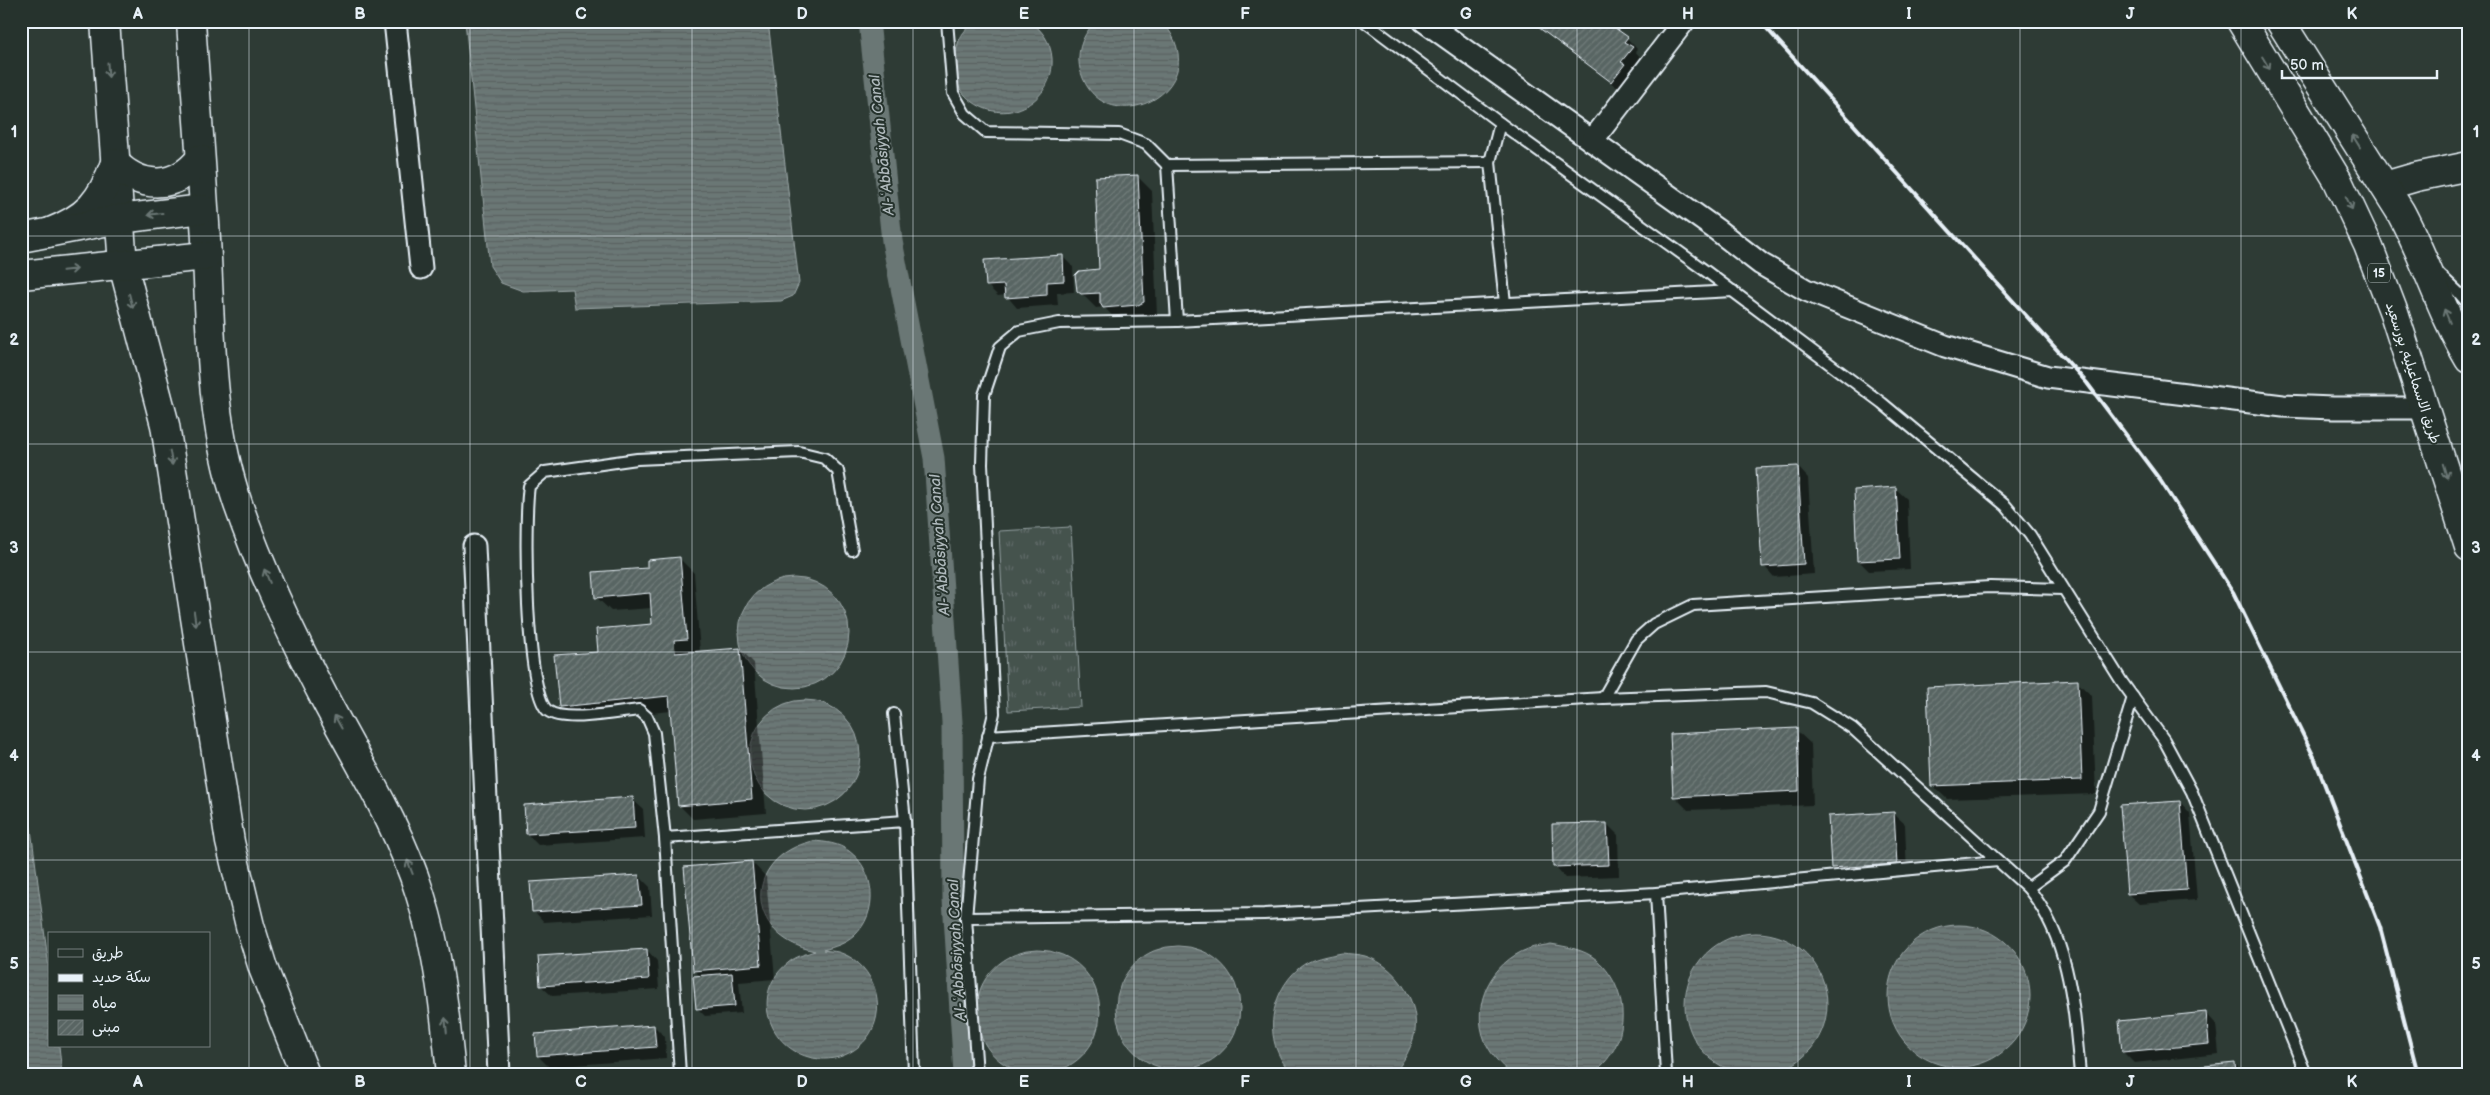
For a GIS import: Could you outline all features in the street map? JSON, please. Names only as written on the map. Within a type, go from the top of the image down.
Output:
[{"type":"main road","points":[[105,21],[123,265],[165,425],[234,858],[250,926],[263,968],[305,1074]]},
{"type":"main road","points":[[191,21],[206,256],[210,357],[221,437],[238,503],[276,597],[325,699],[371,782],[401,845],[420,894],[435,951],[444,1000],[451,1074]]},
{"type":"main road","name":"طريق الاسماعيليه, بورسعيد","points":[[2241,21],[2337,179],[2353,212],[2381,279],[2425,408],[2469,547]]},
{"type":"main road","points":[[2280,21],[2414,237],[2450,325],[2469,360]]},
{"type":"main road","points":[[115,163],[134,178],[159,183],[182,176],[200,159]]},
{"type":"main road","points":[[48,233],[71,224],[92,208],[106,188],[115,163]]},
{"type":"main road","points":[[2384,186],[2469,166]]},
{"type":"main road","points":[[21,238],[119,219],[203,209]]},
{"type":"main road","points":[[21,275],[206,256]]},
{"type":"street","points":[[395,21],[420,268]]},
{"type":"street","points":[[1424,21],[1761,264],[1806,290],[1883,322],[1996,363],[2058,378],[2224,400],[2333,408],[2425,408]]},
{"type":"street","points":[[1592,141],[1684,21]]},
{"type":"street","points":[[474,546],[499,1074]]},
{"type":"lane","points":[[947,21],[953,93],[965,114],[986,132],[1120,134],[1146,144],[1167,165],[1177,321]]},
{"type":"lane","points":[[1364,21],[1500,123],[1733,291],[1882,403],[2006,506],[2030,535],[2063,589],[2164,740],[2192,792],[2306,1074]]},
{"type":"lane","points":[[1500,123],[1490,162],[1505,303]]},
{"type":"lane","points":[[1167,165],[1490,162]]},
{"type":"lane","points":[[2426,264],[2442,276],[2469,305]]},
{"type":"lane","points":[[977,1074],[966,918],[978,779],[994,713],[994,677],[982,464],[984,396],[1000,347],[1019,331],[1059,323],[1177,321],[1733,291]]},
{"type":"lane","points":[[680,1074],[665,838],[654,733],[647,717],[639,710],[567,717],[548,712],[540,700],[528,619],[526,507],[529,486],[546,472],[637,459],[799,452],[824,458],[838,471],[852,550]]},
{"type":"lane","points":[[1603,698],[1636,640],[1654,624],[1693,605],[1990,587],[2063,589]]},
{"type":"lane","points":[[988,736],[1603,698],[1766,692],[1812,703],[1852,728],[2028,888],[2042,905],[2062,952],[2073,1001],[2080,1074]]},
{"type":"lane","points":[[2028,888],[2066,861],[2098,811],[2133,696]]},
{"type":"lane","points":[[894,714],[904,821],[914,1074]]},
{"type":"lane","points":[[665,838],[904,821]]},
{"type":"lane","points":[[966,918],[1264,914],[1656,893],[1998,861]]},
{"type":"lane","points":[[1656,893],[1666,1074]]},
{"type":"green space","points":[[1071,527],[1081,707],[1008,711],[999,531]]},
{"type":"water","points":[[465,21],[768,21],[799,283],[793,296],[781,301],[575,308],[572,289],[523,291],[501,283],[490,266]]},
{"type":"water","points":[[976,21],[1029,21],[1045,37],[1050,47],[1052,58],[1051,73],[1046,87],[1026,105],[1014,110],[1000,112],[986,109],[971,100],[960,88],[956,75],[957,47],[965,30]]},
{"type":"water","points":[[1096,21],[1162,21],[1177,46],[1177,69],[1168,88],[1151,101],[1131,107],[1110,105],[1092,92],[1080,69],[1079,56],[1084,37]]},
{"type":"water","points":[[794,578],[815,582],[833,594],[845,612],[849,633],[845,654],[833,672],[815,684],[794,688],[773,684],[755,672],[743,654],[739,633],[743,612],[755,594],[773,582]]},
{"type":"water","points":[[805,700],[826,704],[844,716],[856,734],[860,755],[856,776],[844,794],[826,806],[805,810],[784,806],[766,794],[754,776],[750,755],[754,734],[766,716],[784,704]]},
{"type":"water","points":[[21,752],[48,960],[48,1048],[59,1048],[62,1074],[21,1074]]},
{"type":"water","points":[[813,841],[832,843],[845,848],[858,859],[865,869],[871,892],[868,916],[854,936],[847,941],[823,950],[838,952],[849,957],[867,972],[876,994],[878,1005],[877,1017],[873,1028],[859,1046],[839,1057],[818,1059],[800,1054],[785,1044],[774,1030],[768,1013],[768,996],[774,979],[788,963],[815,951],[792,943],[775,930],[764,914],[761,897],[764,879],[773,863],[790,850]]},
{"type":"water","points":[[1959,925],[1986,931],[1998,937],[2009,946],[2018,957],[2024,969],[2030,996],[2024,1023],[2018,1035],[2009,1046],[1998,1055],[1986,1061],[1959,1067],[1932,1061],[1920,1055],[1909,1046],[1900,1035],[1894,1023],[1888,996],[1894,969],[1900,957],[1909,946],[1920,937],[1932,931]]},
{"type":"water","points":[[1756,933],[1783,939],[1795,945],[1806,954],[1815,965],[1821,977],[1827,1004],[1821,1031],[1815,1043],[1806,1054],[1795,1063],[1783,1069],[1756,1075],[1729,1069],[1717,1063],[1706,1054],[1697,1043],[1691,1031],[1685,1004],[1691,977],[1697,965],[1706,954],[1717,945],[1729,939]]},
{"type":"water","points":[[1551,944],[1587,953],[1597,960],[1608,973],[1616,987],[1621,1003],[1620,1035],[1614,1050],[1604,1063],[1591,1074],[1511,1074],[1490,1051],[1481,1027],[1480,1013],[1487,986],[1504,964],[1515,955],[1533,947]]},
{"type":"water","points":[[1178,946],[1202,950],[1222,964],[1236,984],[1240,1008],[1236,1032],[1222,1052],[1202,1066],[1178,1070],[1154,1066],[1134,1052],[1120,1032],[1116,1008],[1120,984],[1134,964],[1154,950]]},
{"type":"water","points":[[1038,950],[1062,954],[1082,968],[1096,988],[1100,1012],[1096,1036],[1082,1056],[1062,1070],[1038,1074],[1014,1070],[994,1056],[980,1036],[976,1012],[980,988],[994,968],[1014,954]]},
{"type":"water","points":[[1342,953],[1365,956],[1387,968],[1404,987],[1410,999],[1414,1011],[1414,1036],[1406,1056],[1394,1074],[1293,1074],[1283,1062],[1276,1049],[1273,1035],[1275,1006],[1289,979],[1299,968],[1309,962]]},
{"type":"building","points":[[1530,21],[1605,21],[1628,37],[1624,42],[1633,47],[1621,62],[1625,64],[1611,82]]},
{"type":"building","points":[[1138,175],[1144,302],[1138,305],[1103,308],[1100,303],[1100,293],[1081,294],[1077,291],[1075,275],[1079,271],[1099,269],[1095,177]]},
{"type":"building","points":[[1063,255],[1064,281],[1047,282],[1047,295],[1005,298],[1004,285],[986,286],[984,260]]},
{"type":"building","points":[[1798,466],[1804,564],[1762,567],[1756,468]]},
{"type":"building","points":[[1896,487],[1900,559],[1857,561],[1854,490]]},
{"type":"building","points":[[680,557],[687,639],[674,640],[675,653],[740,648],[752,799],[678,806],[669,696],[559,707],[554,655],[598,652],[596,629],[652,624],[650,593],[595,598],[593,572],[647,568],[647,560]]},
{"type":"building","points":[[2078,680],[2082,780],[1931,786],[1927,687]]},
{"type":"building","points":[[1797,728],[1799,791],[1673,797],[1670,734]]},
{"type":"building","points":[[633,797],[635,828],[526,834],[524,805]]},
{"type":"building","points":[[2180,801],[2187,890],[2127,894],[2120,805]]},
{"type":"building","points":[[1894,812],[1897,864],[1831,868],[1828,816]]},
{"type":"building","points":[[1607,823],[1609,865],[1553,867],[1552,824]]},
{"type":"building","points":[[752,861],[761,965],[693,971],[684,867]]},
{"type":"building","points":[[639,875],[642,905],[532,912],[530,882]]},
{"type":"building","points":[[647,949],[649,979],[540,986],[538,956]]},
{"type":"building","points":[[732,973],[735,1006],[696,1009],[693,976]]},
{"type":"building","points":[[2206,1012],[2209,1044],[2122,1052],[2119,1021]]},
{"type":"building","points":[[654,1025],[656,1047],[537,1056],[535,1034]]},
{"type":"building","points":[[2235,1063],[2236,1074],[2143,1074],[2143,1072]]},
{"type":"waterway","name":"Al-ʿAbbāsiyyah Canal","points":[[869,21],[892,241],[934,458],[952,722],[953,900],[964,1074]]},
{"type":"railway","points":[[1760,21],[2087,383],[2160,480],[2233,592],[2314,757],[2380,927],[2418,1074]]}]
